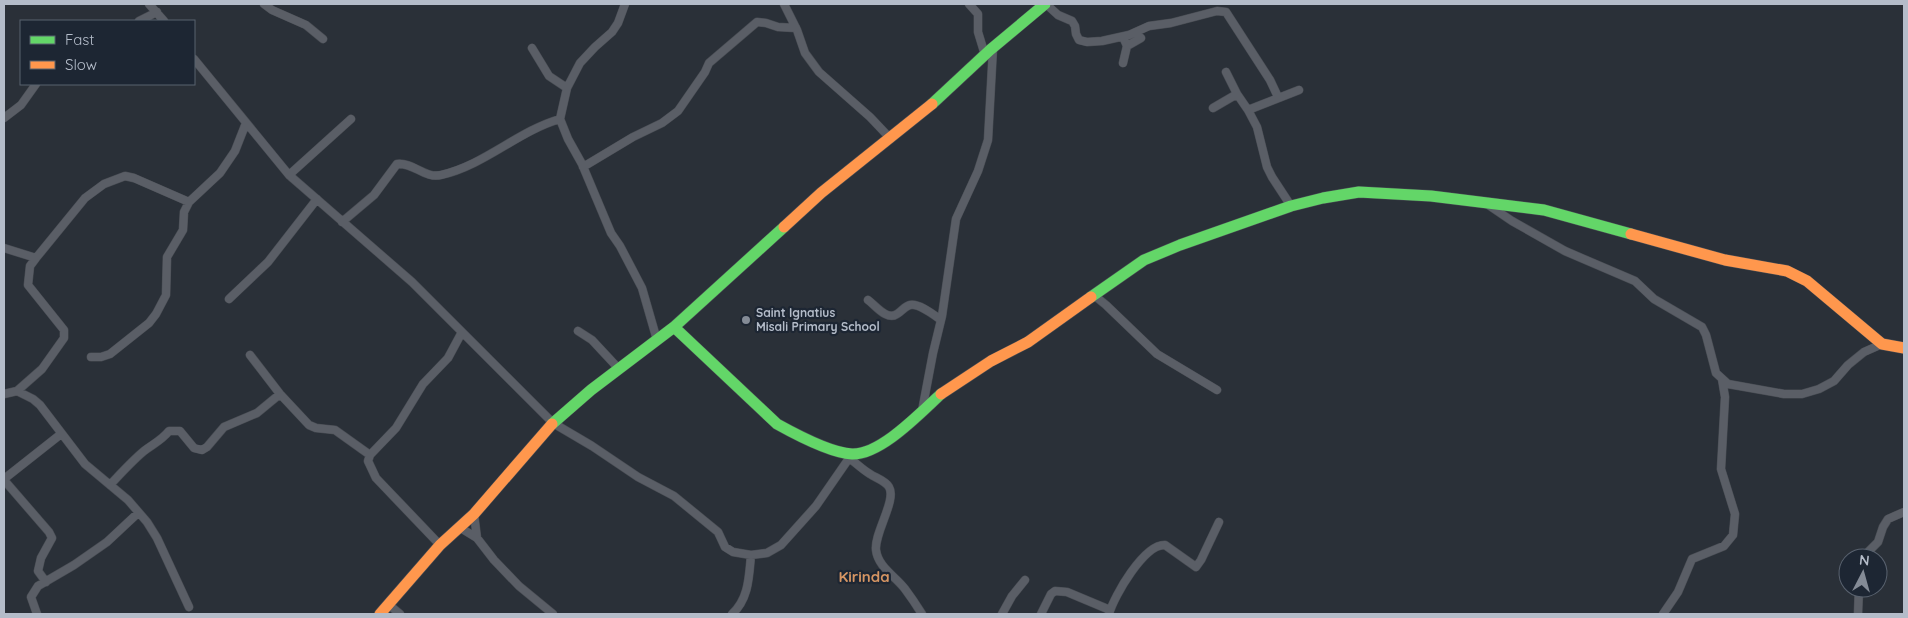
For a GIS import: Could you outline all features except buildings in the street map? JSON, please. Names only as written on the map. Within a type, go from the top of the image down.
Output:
[{"type":"street","points":[[149,4],[163,20]]},
{"type":"street","points":[[264,4],[272,10],[306,25],[323,39]]},
{"type":"street","points":[[625,4],[618,23],[612,32],[580,63],[567,88],[560,119],[612,232],[642,288],[657,340]]},
{"type":"street","points":[[784,4],[796,28],[805,53],[819,72],[870,116],[888,138]]},
{"type":"street","points":[[921,413],[941,320],[956,219],[978,171],[988,140],[989,51],[978,32],[978,14],[969,4]]},
{"type":"street","points":[[380,614],[440,545],[474,514],[553,423],[674,327],[821,193],[935,102],[989,51],[1045,4],[1058,15],[1072,21],[1079,40],[1087,42],[1123,37],[1149,26],[1217,11],[1226,12],[1270,80],[1278,98]]},
{"type":"street","points":[[141,20],[157,12]]},
{"type":"street","points":[[583,167],[633,137],[662,123],[678,111],[705,72],[709,63],[757,22],[778,27],[796,28]]},
{"type":"street","points":[[1123,37],[1127,46],[1123,63]]},
{"type":"street","points":[[1127,46],[1141,38]]},
{"type":"street","points":[[532,48],[548,76],[567,88]]},
{"type":"street","points":[[195,60],[289,175],[412,282],[553,423],[638,477],[674,496],[718,532],[725,547],[733,552],[751,555],[767,553],[781,546],[793,534],[835,481],[851,456],[865,452],[896,435],[946,390],[991,361],[1028,342],[1144,260],[1180,245],[1291,206],[1323,198],[1360,192],[1431,196],[1544,210],[1724,260],[1796,274],[1807,280],[1882,344],[1904,348]]},
{"type":"street","points":[[1226,72],[1257,127],[1269,172],[1291,206]]},
{"type":"street","points":[[4,118],[21,105],[35,85]]},
{"type":"street","points":[[1248,110],[1299,90]]},
{"type":"street","points":[[1213,108],[1237,94]]},
{"type":"street","points":[[289,175],[350,119]]},
{"type":"street","points":[[342,222],[374,195],[398,164],[405,163],[430,175],[440,175],[475,162],[538,126],[560,119]]},
{"type":"street","points":[[91,357],[101,357],[110,354],[149,323],[156,314],[166,295],[167,257],[183,230],[183,216],[189,202],[220,173],[235,151],[246,123]]},
{"type":"street","points":[[4,394],[17,391],[42,369],[64,338],[64,330],[28,285],[30,266],[85,198],[95,189],[125,176],[134,178],[189,202]]},
{"type":"street","points":[[229,299],[268,262],[317,199]]},
{"type":"street","points":[[1485,203],[1512,221],[1565,251],[1635,281],[1654,299],[1702,327],[1706,335],[1714,366],[1722,379],[1725,397],[1721,469],[1735,514],[1733,535],[1724,546],[1692,559],[1678,592],[1663,614]]},
{"type":"street","points":[[4,248],[36,258]]},
{"type":"street","points":[[1095,296],[1157,354],[1217,390]]},
{"type":"street","points":[[868,300],[891,317],[910,305],[914,305],[941,320]]},
{"type":"street","points":[[674,327],[777,424],[794,434],[851,456],[870,474],[886,484],[890,490],[890,498],[876,539],[878,558],[905,589],[922,614]]},
{"type":"street","points":[[578,331],[597,344],[619,369]]},
{"type":"street","points":[[440,545],[376,478],[368,465],[370,455],[396,428],[423,384],[448,358],[462,332]]},
{"type":"street","points":[[1722,379],[1736,386],[1784,394],[1802,394],[1819,389],[1834,381],[1848,365],[1864,352],[1882,344]]},
{"type":"street","points":[[250,355],[280,394],[310,425],[316,428],[335,430],[370,455]]},
{"type":"street","points":[[17,391],[40,405],[85,464],[128,500],[147,522],[157,538],[189,606]]},
{"type":"street","points":[[110,485],[144,451],[164,437],[169,431],[180,431],[194,448],[202,450],[207,447],[224,427],[257,413],[280,394]]},
{"type":"street","points":[[46,582],[38,571],[41,558],[52,538],[50,532],[4,479],[61,434]]},
{"type":"street","points":[[1872,548],[1878,542],[1888,519],[1904,512]]},
{"type":"street","points":[[37,614],[31,597],[38,586],[102,545],[138,513]]},
{"type":"street","points":[[474,514],[476,538]]},
{"type":"street","points":[[1041,614],[1051,594],[1055,591],[1067,592],[1110,612],[1124,581],[1151,550],[1159,544],[1165,545],[1196,567],[1219,522]]},
{"type":"street","points":[[458,527],[476,538],[519,586],[553,614]]},
{"type":"street","points":[[732,614],[741,604],[747,590],[751,555]]},
{"type":"street","points":[[1002,614],[1012,596],[1025,580]]},
{"type":"street","points":[[1858,614],[1859,598]]},
{"type":"street","points":[[388,604],[400,614]]},
{"type":"traffic: fast","points":[[932,104],[990,50],[1045,4]]},
{"type":"traffic: fast","points":[[1091,297],[1144,260],[1180,245],[1291,206],[1359,192],[1431,196],[1544,210],[1631,234]]},
{"type":"traffic: fast","points":[[552,424],[591,390],[674,327],[784,227]]},
{"type":"traffic: fast","points":[[674,327],[777,424],[814,442],[844,453],[852,454],[875,448],[900,431],[941,394]]},
{"type":"traffic: slow","points":[[784,227],[821,193],[932,104]]},
{"type":"traffic: slow","points":[[1631,234],[1725,260],[1787,271],[1807,281],[1882,344],[1904,348]]},
{"type":"traffic: slow","points":[[941,394],[991,361],[1028,342],[1091,297]]},
{"type":"traffic: slow","points":[[380,614],[440,545],[474,514],[552,424]]},
{"type":"place","name":"Saint Ignatius Misali Primary School","points":[[746,320]]},
{"type":"district","name":"Kirinda","points":[[864,577]]}]
